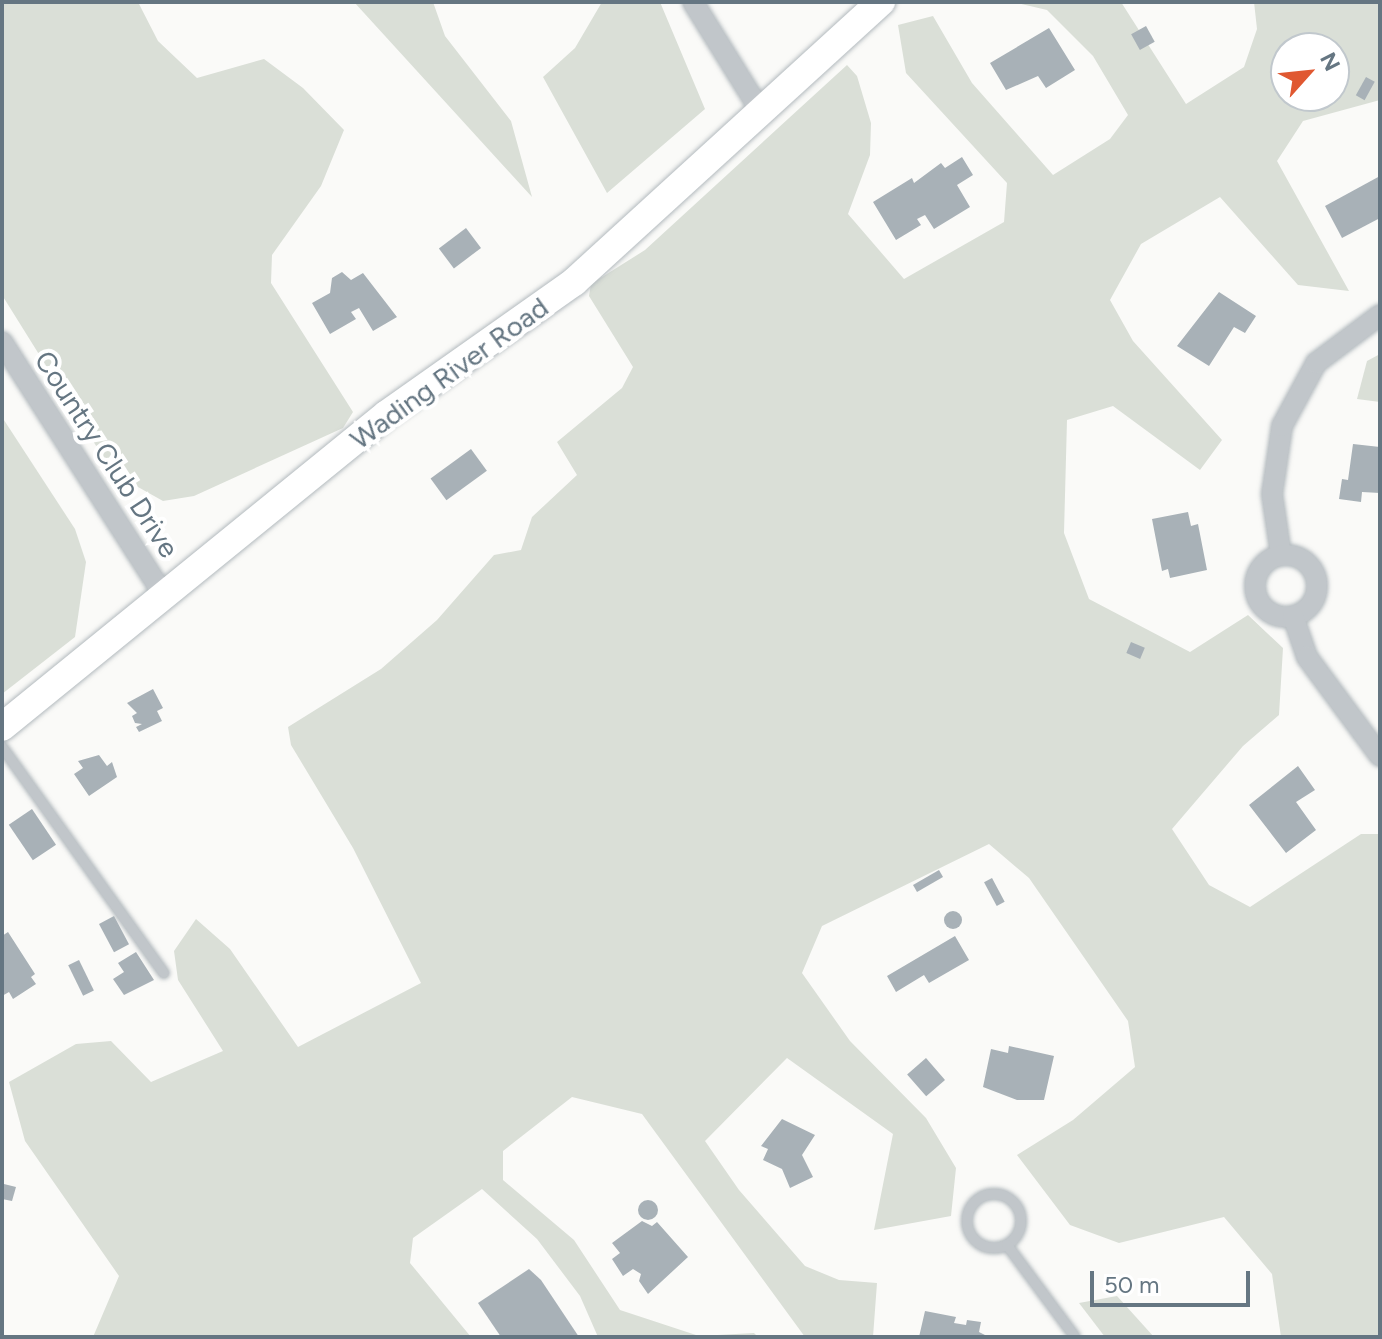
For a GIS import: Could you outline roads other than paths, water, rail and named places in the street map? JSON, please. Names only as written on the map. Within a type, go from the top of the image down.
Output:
[{"type":"main road","name":"Wading River Road","points":[[2,727],[387,414],[574,282],[881,2]]},
{"type":"street","points":[[693,2],[760,110]]},
{"type":"street","points":[[1281,555],[1272,494],[1282,426],[1316,363],[1380,315]]},
{"type":"street","name":"Country Club Drive","points":[[2,342],[165,597]]},
{"type":"street","points":[[1281,555],[1308,565],[1317,584],[1312,603],[1293,616],[1267,611],[1255,594],[1263,565],[1281,555]]},
{"type":"street","points":[[1293,616],[1307,657],[1380,756]]},
{"type":"lane","points":[[2,747],[164,973]]},
{"type":"lane","points":[[997,1194],[1018,1208],[1019,1233],[1007,1245],[980,1245],[968,1230],[969,1212],[980,1198],[997,1194]]},
{"type":"lane","points":[[1007,1245],[1075,1337]]}]
